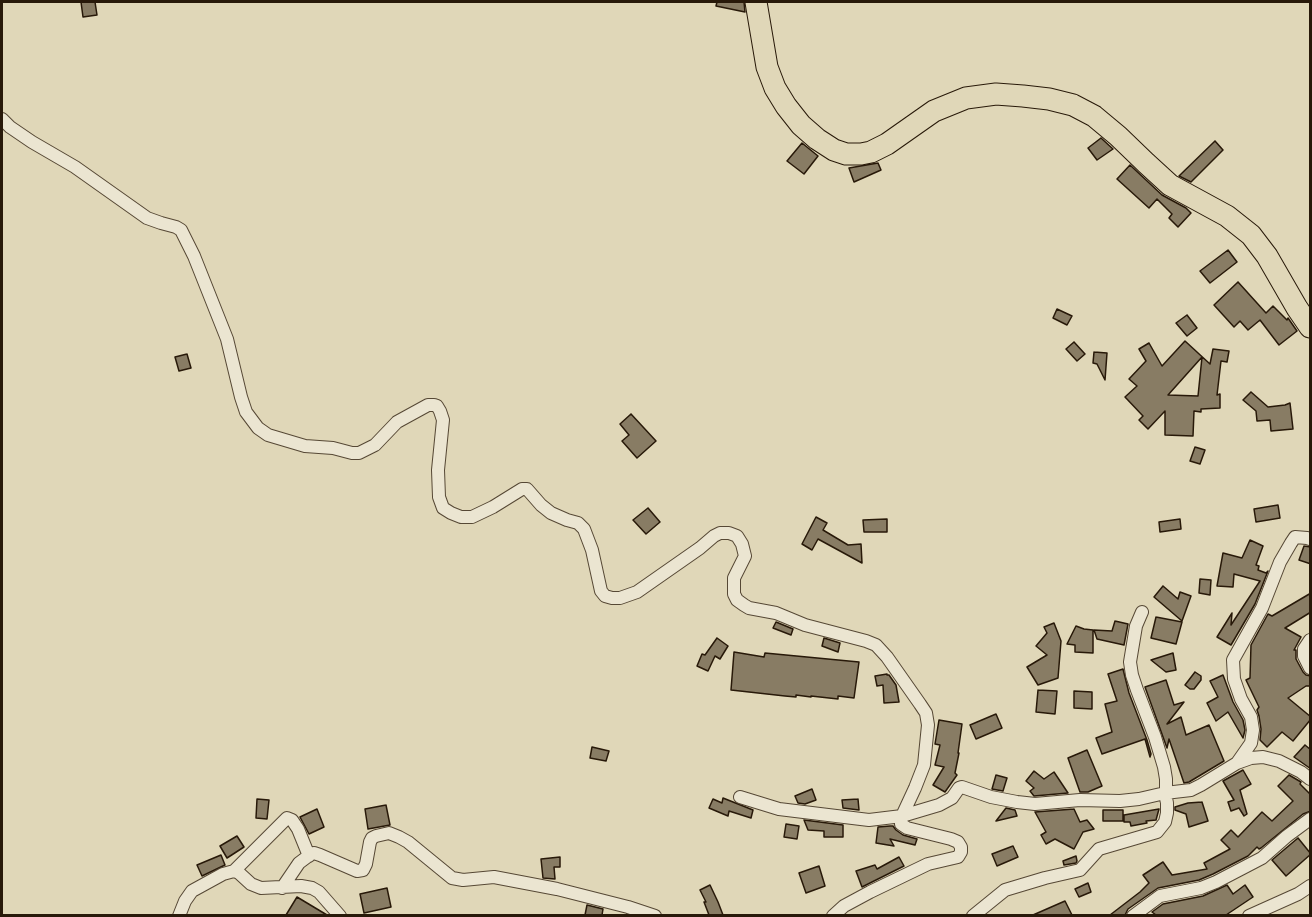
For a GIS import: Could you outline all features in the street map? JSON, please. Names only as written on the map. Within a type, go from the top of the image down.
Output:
[{"type":"highway","points":[[756,2],[767,67],[775,88],[801,125],[834,150],[846,154],[871,152],[887,144],[934,111],[966,98],[996,94],[1049,99],[1074,105],[1094,116],[1110,129],[1170,184],[1227,216],[1251,235],[1267,256],[1297,308],[1311,327]]},
{"type":"street","points":[[2,119],[17,132],[75,167],[147,218],[180,230],[194,256],[227,339],[246,412],[258,428],[268,435],[305,446],[359,453],[375,445],[397,422],[428,405],[437,406],[443,420],[438,470],[439,497],[443,508],[461,517],[472,517],[522,489],[527,489],[551,513],[578,523],[584,529],[592,550],[601,591],[605,596],[612,598],[620,598],[637,592],[720,533],[729,533],[737,537],[742,544],[745,556],[734,579],[734,594],[737,600],[749,608],[776,613],[805,625],[866,640],[876,645],[926,713],[928,725],[924,765],[902,816],[903,826],[958,842],[961,852],[958,857],[928,864],[870,892],[844,906],[833,915]]},
{"type":"street","points":[[1237,763],[1251,742],[1253,730],[1251,717],[1234,679],[1233,660],[1262,608],[1280,562],[1291,543],[1296,537],[1311,539]]},
{"type":"street","points":[[974,915],[1005,890],[1080,870],[1100,849],[1157,832],[1165,822],[1166,779],[1160,752],[1132,675],[1130,662],[1136,626],[1142,612]]},
{"type":"street","points":[[1311,640],[1304,649],[1304,657],[1311,668]]},
{"type":"street","points":[[740,797],[779,809],[869,820],[902,816],[945,802],[962,787],[991,797],[1035,804],[1139,799],[1191,790],[1237,763],[1251,758],[1263,757],[1279,761],[1311,779]]},
{"type":"street","points":[[179,915],[192,891],[223,874],[234,871],[287,818],[292,820],[298,829],[309,856]]},
{"type":"street","points":[[1133,915],[1160,896],[1201,888],[1262,858],[1311,819]]},
{"type":"street","points":[[282,888],[299,863],[314,854],[357,871],[363,870],[372,838],[389,833],[408,842],[452,878],[463,880],[494,878],[557,889],[655,915]]},
{"type":"street","points":[[234,871],[251,884],[261,888],[301,886],[312,888],[319,892],[340,915]]},
{"type":"street","points":[[1249,915],[1311,886]]},
{"type":"building","points":[[81,2],[95,2],[97,15],[83,17]]},
{"type":"building","points":[[717,2],[744,2],[745,12],[716,6]]},
{"type":"building","points":[[1101,138],[1113,149],[1097,160],[1088,148]]},
{"type":"building","points":[[1215,141],[1223,150],[1191,182],[1179,176]]},
{"type":"building","points":[[802,143],[818,156],[804,174],[787,161]]},
{"type":"building","points":[[878,163],[881,170],[854,182],[849,168]]},
{"type":"building","points":[[1130,165],[1162,195],[1191,213],[1178,227],[1169,218],[1172,214],[1157,199],[1149,208],[1117,179]]},
{"type":"building","points":[[1228,250],[1237,262],[1210,283],[1200,271]]},
{"type":"building","points":[[1238,282],[1266,313],[1273,306],[1287,320],[1288,318],[1297,331],[1279,345],[1260,320],[1248,330],[1240,321],[1234,327],[1214,305]]},
{"type":"building","points":[[1057,309],[1072,316],[1067,325],[1053,318]]},
{"type":"building","points":[[1187,315],[1197,328],[1187,336],[1176,323]]},
{"type":"building","points":[[1185,341],[1210,364],[1213,349],[1229,351],[1227,362],[1221,361],[1217,395],[1220,394],[1220,408],[1194,411],[1193,436],[1165,435],[1165,411],[1148,429],[1139,420],[1143,416],[1125,397],[1137,386],[1129,379],[1146,361],[1139,349],[1149,343],[1162,366]],"holes":[[[1202,357],[1198,396],[1168,395]]]},
{"type":"building","points":[[1074,342],[1085,354],[1077,361],[1066,349]]},
{"type":"building","points":[[1094,352],[1107,353],[1105,380],[1097,364],[1093,363]]},
{"type":"building","points":[[187,354],[191,368],[179,371],[175,357]]},
{"type":"building","points":[[1251,392],[1268,407],[1290,403],[1293,429],[1271,431],[1270,420],[1257,421],[1256,411],[1243,400]]},
{"type":"building","points":[[631,414],[656,441],[637,458],[622,441],[629,435],[620,424]]},
{"type":"building","points":[[1195,447],[1205,450],[1200,464],[1190,461]]},
{"type":"building","points":[[1278,505],[1280,518],[1256,522],[1254,509]]},
{"type":"building","points":[[648,508],[660,522],[646,534],[633,520]]},
{"type":"building","points":[[816,517],[827,523],[823,530],[848,545],[861,544],[862,563],[818,539],[812,550],[802,544]]},
{"type":"building","points":[[887,519],[887,532],[864,532],[863,520]]},
{"type":"building","points":[[1180,519],[1181,529],[1160,532],[1159,522]]},
{"type":"building","points":[[1250,540],[1263,546],[1256,565],[1259,566],[1258,570],[1266,573],[1268,571],[1255,604],[1231,645],[1217,637],[1232,613],[1231,625],[1260,581],[1234,574],[1233,587],[1217,586],[1223,553],[1242,558]]},
{"type":"building","points":[[1304,546],[1311,547],[1311,564],[1299,560]]},
{"type":"building","points":[[1200,579],[1211,580],[1210,595],[1199,593]]},
{"type":"building","points":[[1163,586],[1178,599],[1180,592],[1191,596],[1182,621],[1154,597]]},
{"type":"building","points":[[1311,593],[1311,612],[1285,628],[1301,637],[1294,650],[1296,650],[1296,659],[1303,672],[1311,676],[1311,686],[1306,686],[1288,698],[1311,719],[1293,741],[1282,732],[1267,747],[1260,740],[1261,729],[1257,710],[1259,707],[1246,680],[1250,678],[1251,645],[1268,614],[1272,616]]},
{"type":"building","points":[[1156,617],[1182,622],[1176,644],[1151,638]]},
{"type":"building","points":[[1115,621],[1128,624],[1124,645],[1097,639],[1094,630],[1112,631]]},
{"type":"building","points":[[776,622],[793,629],[791,635],[773,628]]},
{"type":"building","points":[[1054,623],[1061,641],[1058,678],[1038,685],[1027,667],[1047,655],[1036,646],[1047,633],[1044,627]]},
{"type":"building","points":[[1076,626],[1093,630],[1093,653],[1075,652],[1075,645],[1067,644]]},
{"type":"building","points":[[717,638],[728,646],[720,659],[715,656],[708,671],[697,666],[702,654],[705,655]]},
{"type":"building","points":[[824,638],[840,643],[838,652],[822,646]]},
{"type":"building","points":[[734,652],[764,657],[765,653],[859,662],[854,698],[838,696],[838,699],[796,695],[796,697],[731,690]]},
{"type":"building","points":[[1173,653],[1176,670],[1166,672],[1151,660]]},
{"type":"building","points":[[1123,669],[1129,693],[1147,740],[1150,757],[1145,739],[1102,754],[1096,738],[1112,732],[1105,704],[1117,701],[1108,674]]},
{"type":"building","points":[[1195,672],[1201,676],[1201,680],[1194,689],[1190,689],[1185,685]]},
{"type":"building","points":[[887,674],[896,685],[899,702],[884,703],[883,685],[877,686],[875,676]]},
{"type":"building","points":[[1223,675],[1233,702],[1243,720],[1245,730],[1243,738],[1228,712],[1216,721],[1207,703],[1218,697],[1210,681]]},
{"type":"building","points":[[1166,680],[1174,705],[1184,702],[1167,724],[1181,717],[1186,735],[1209,725],[1224,761],[1184,783],[1169,739],[1167,748],[1145,687]]},
{"type":"building","points":[[1038,690],[1057,691],[1055,714],[1036,712]]},
{"type":"building","points":[[1074,691],[1092,692],[1092,709],[1074,708]]},
{"type":"building","points":[[996,714],[1002,728],[976,739],[970,725]]},
{"type":"building","points":[[939,720],[962,724],[955,773],[957,775],[945,792],[933,785],[944,767],[935,765],[940,745],[935,744]]},
{"type":"building","points":[[1305,745],[1311,750],[1311,769],[1294,757]]},
{"type":"building","points":[[592,747],[609,751],[606,761],[590,758]]},
{"type":"building","points":[[1087,750],[1102,786],[1088,792],[1080,792],[1068,758]]},
{"type":"building","points":[[1243,770],[1251,784],[1240,790],[1247,814],[1244,816],[1239,808],[1231,811],[1228,802],[1234,800],[1223,781]]},
{"type":"building","points":[[1034,771],[1044,779],[1054,772],[1068,793],[1034,796],[1030,791],[1034,788],[1026,781]]},
{"type":"building","points":[[996,775],[1007,778],[1003,791],[992,789]]},
{"type":"building","points":[[1289,775],[1301,782],[1300,784],[1311,795],[1311,811],[1303,814],[1248,856],[1199,880],[1158,888],[1128,909],[1125,915],[1110,915],[1149,883],[1143,875],[1163,862],[1172,875],[1207,869],[1204,863],[1230,849],[1221,840],[1231,830],[1238,837],[1262,812],[1272,821],[1293,801],[1278,786]]},
{"type":"building","points":[[812,789],[816,800],[805,804],[798,803],[795,796]]},
{"type":"building","points":[[723,798],[753,810],[751,818],[729,811],[728,816],[709,808],[713,799],[722,803]]},
{"type":"building","points":[[257,799],[269,800],[267,819],[256,818]]},
{"type":"building","points":[[858,799],[859,810],[843,808],[842,800]]},
{"type":"building","points":[[1202,802],[1208,821],[1189,827],[1186,814],[1175,810],[1175,807]]},
{"type":"building","points":[[386,805],[390,825],[368,829],[365,809]]},
{"type":"building","points":[[1006,808],[1015,810],[1017,816],[996,821]]},
{"type":"building","points":[[317,809],[324,827],[309,834],[300,817]]},
{"type":"building","points":[[1074,809],[1080,822],[1087,820],[1094,829],[1083,832],[1074,849],[1055,839],[1046,844],[1041,835],[1046,832],[1035,812]]},
{"type":"building","points":[[1159,809],[1156,820],[1131,826],[1130,822],[1124,822],[1124,815]]},
{"type":"building","points":[[1103,810],[1123,810],[1123,821],[1103,821]]},
{"type":"building","points":[[804,820],[843,825],[843,837],[824,837],[824,831],[808,830]]},
{"type":"building","points":[[786,824],[799,826],[797,839],[784,837]]},
{"type":"building","points":[[893,826],[903,835],[917,839],[915,845],[890,839],[894,846],[876,843],[878,827]]},
{"type":"building","points":[[237,836],[244,847],[227,858],[220,846]]},
{"type":"building","points":[[1298,838],[1311,854],[1286,876],[1272,860]]},
{"type":"building","points":[[1013,846],[1018,857],[997,866],[992,854]]},
{"type":"building","points":[[221,855],[225,865],[202,876],[197,865]]},
{"type":"building","points":[[1076,856],[1076,863],[1064,865],[1063,861]]},
{"type":"building","points":[[560,857],[560,867],[554,867],[555,879],[543,878],[541,859]]},
{"type":"building","points":[[899,857],[904,866],[862,887],[856,871],[875,865],[877,869]]},
{"type":"building","points":[[819,866],[825,886],[806,893],[799,873]]},
{"type":"building","points":[[1088,883],[1091,892],[1079,897],[1075,889]]},
{"type":"building","points":[[710,885],[723,915],[709,915],[700,890]]},
{"type":"building","points":[[1227,885],[1233,894],[1245,885],[1253,897],[1226,915],[1156,915],[1152,912],[1163,904],[1203,896]]},
{"type":"building","points":[[387,888],[391,907],[364,913],[360,894]]},
{"type":"building","points":[[297,897],[327,915],[286,915]]},
{"type":"building","points":[[1065,901],[1072,915],[1033,915]]},
{"type":"building","points":[[587,905],[603,909],[602,915],[585,915]]}]
